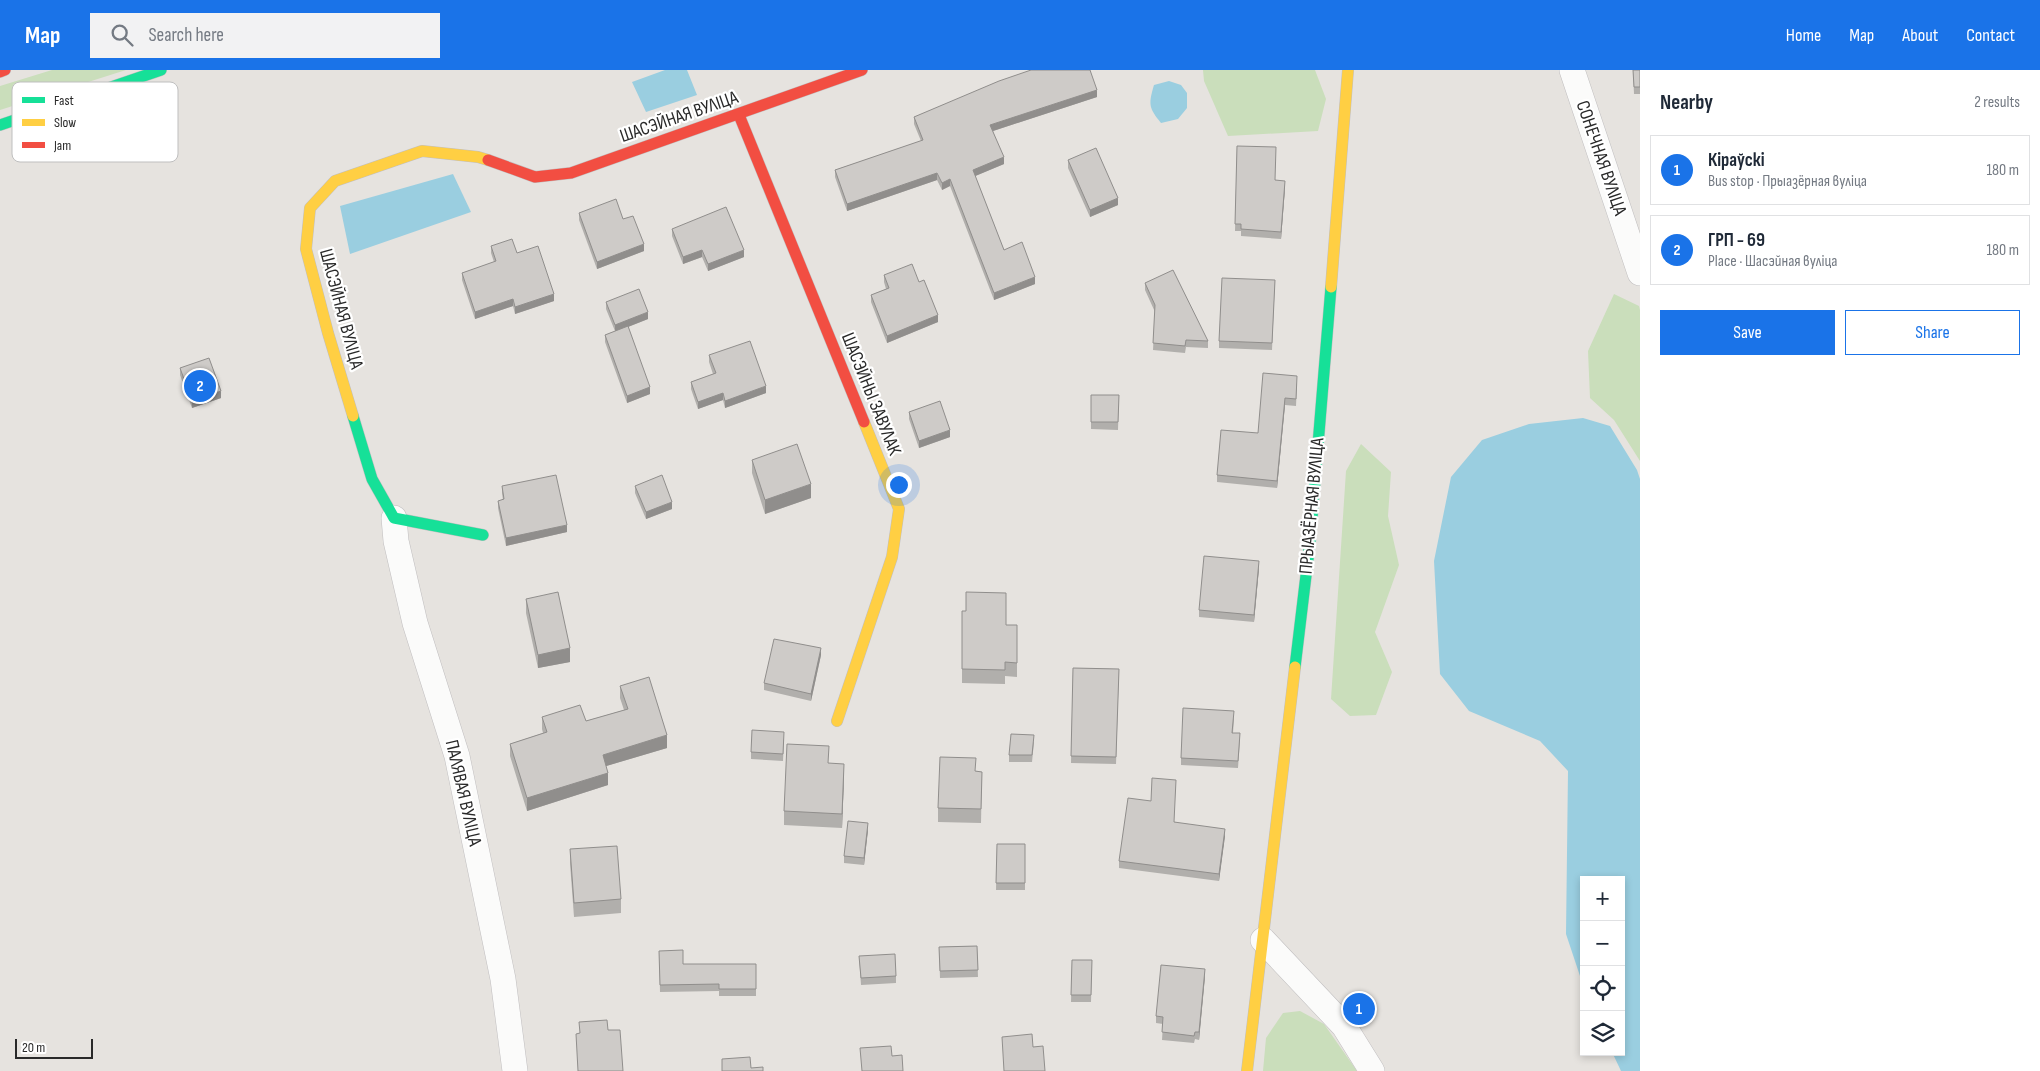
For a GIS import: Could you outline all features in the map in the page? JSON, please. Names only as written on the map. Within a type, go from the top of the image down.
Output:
[{"type":"street","points":[[0,72],[5,70]]},
{"type":"street","points":[[126,82],[161,70]]},
{"type":"street","name":"ШАСЭЙНАЯ ВУЛІЦА","points":[[394,518],[372,480],[328,333],[306,249],[310,208],[335,181],[422,151],[478,157],[535,177],[571,173],[862,70]]},
{"type":"street","name":"ПРЫАЗЁРНАЯ ВУЛІЦА","points":[[1247,1071],[1310,542],[1348,70]]},
{"type":"street","name":"СОНЕЧНАЯ ВУЛІЦА","points":[[1572,70],[1640,274]]},
{"type":"street","name":"ШАСЭЙНЫ ЗАВУЛАК","points":[[739,115],[899,509],[892,557],[837,721]]},
{"type":"street","points":[[0,125],[12,121]]},
{"type":"street","points":[[394,518],[483,535]]},
{"type":"street","name":"ПАЛЯВАЯ ВУЛІЦА","points":[[394,518],[396,541],[416,623],[457,756],[503,979],[515,1071]]},
{"type":"street","points":[[1263,940],[1344,1026],[1372,1071]]},
{"type":"green space","points":[[52,70],[126,70],[88,82],[13,82]]},
{"type":"green space","points":[[1203,70],[1315,70],[1326,99],[1318,131],[1228,136],[1204,81]]},
{"type":"green space","points":[[12,82],[12,106],[0,110],[0,86]]},
{"type":"green space","points":[[1614,294],[1639,306],[1640,310],[1640,461],[1614,420],[1590,398],[1588,351]]},
{"type":"green space","points":[[1361,444],[1391,472],[1388,516],[1399,565],[1375,632],[1392,672],[1376,715],[1350,716],[1331,699],[1346,471]]},
{"type":"green space","points":[[1300,1011],[1324,1024],[1357,1071],[1263,1071],[1266,1038],[1283,1013]]},
{"type":"water","points":[[665,70],[687,70],[697,95],[646,112],[632,82]]},
{"type":"water","points":[[1169,81],[1181,85],[1187,93],[1187,108],[1178,119],[1161,123],[1154,114],[1150,102],[1154,85]]},
{"type":"water","points":[[453,174],[471,212],[350,254],[340,206]]},
{"type":"water","points":[[1583,418],[1610,426],[1637,470],[1640,479],[1640,1071],[1621,1071],[1614,1056],[1625,1056],[1625,876],[1580,876],[1580,976],[1566,934],[1568,771],[1540,741],[1469,711],[1440,674],[1434,561],[1451,477],[1482,440],[1529,424]]},
{"type":"building","points":[[1031,70],[1090,70],[1097,90],[990,125],[1004,157],[973,170],[1004,250],[1022,242],[1035,277],[994,293],[950,179],[942,183],[937,173],[847,204],[835,170],[923,140],[914,117],[999,81]]},
{"type":"building","points":[[1633,70],[1640,70],[1640,87],[1634,87]]},
{"type":"building","points":[[1237,146],[1276,147],[1275,180],[1285,181],[1281,232],[1241,229],[1241,224],[1235,224]]},
{"type":"building","points":[[1096,148],[1118,198],[1090,210],[1068,160]]},
{"type":"building","points":[[616,199],[623,219],[633,216],[644,244],[597,262],[579,213]]},
{"type":"building","points":[[726,207],[744,250],[708,264],[702,250],[683,257],[672,229]]},
{"type":"building","points":[[512,239],[517,253],[538,246],[554,294],[515,307],[513,299],[475,312],[462,273],[496,261],[491,246]]},
{"type":"building","points":[[912,264],[919,282],[924,280],[938,315],[887,336],[871,295],[889,288],[884,275]]},
{"type":"building","points":[[1173,270],[1208,341],[1186,340],[1185,346],[1153,343],[1155,305],[1145,283]]},
{"type":"building","points":[[1222,278],[1275,280],[1272,343],[1219,341]]},
{"type":"building","points":[[639,289],[648,312],[615,325],[606,302]]},
{"type":"building","points":[[628,326],[650,387],[627,396],[605,335]]},
{"type":"building","points":[[750,341],[766,386],[725,401],[723,393],[698,402],[691,382],[716,373],[709,355]]},
{"type":"building","points":[[209,358],[221,391],[192,401],[180,368]]},
{"type":"building","points":[[1263,373],[1297,376],[1296,399],[1285,398],[1277,481],[1217,475],[1221,430],[1258,433]]},
{"type":"building","points":[[1091,395],[1119,395],[1118,422],[1091,422]]},
{"type":"building","points":[[940,401],[950,430],[919,441],[909,412]]},
{"type":"building","points":[[797,444],[811,484],[765,500],[752,460]]},
{"type":"building","points":[[556,475],[567,525],[506,538],[498,501],[504,499],[502,486]]},
{"type":"building","points":[[662,475],[672,502],[646,512],[635,486]]},
{"type":"building","points":[[1204,556],[1259,561],[1254,615],[1199,610]]},
{"type":"building","points":[[558,592],[570,648],[538,655],[526,599]]},
{"type":"building","points":[[966,592],[1006,593],[1006,625],[1017,625],[1017,663],[1005,662],[1005,670],[962,669],[962,611],[966,611]]},
{"type":"building","points":[[774,639],[821,648],[811,694],[764,683]]},
{"type":"building","points":[[1073,668],[1119,669],[1116,757],[1071,756]]},
{"type":"building","points":[[649,677],[667,735],[603,755],[608,773],[527,798],[510,744],[547,732],[542,717],[580,705],[586,721],[628,709],[620,686]]},
{"type":"building","points":[[1183,708],[1234,711],[1232,733],[1240,733],[1238,761],[1181,758]]},
{"type":"building","points":[[752,730],[784,732],[783,754],[751,752]]},
{"type":"building","points":[[1011,734],[1034,735],[1032,755],[1009,755]]},
{"type":"building","points":[[787,744],[829,746],[828,763],[844,764],[842,814],[784,811]]},
{"type":"building","points":[[940,757],[976,758],[975,771],[982,772],[981,809],[938,808]]},
{"type":"building","points":[[1152,778],[1176,780],[1174,822],[1225,829],[1219,874],[1119,861],[1128,798],[1151,801]]},
{"type":"building","points":[[848,821],[868,823],[864,858],[844,856]]},
{"type":"building","points":[[997,844],[1025,844],[1025,883],[996,883]]},
{"type":"building","points":[[617,846],[621,899],[574,903],[570,849]]},
{"type":"building","points":[[977,946],[978,970],[940,971],[939,947]]},
{"type":"building","points":[[683,950],[683,964],[756,964],[756,989],[719,989],[719,984],[660,985],[659,951]]},
{"type":"building","points":[[895,954],[896,976],[861,978],[859,956]]},
{"type":"building","points":[[1072,960],[1092,960],[1091,995],[1071,995]]},
{"type":"building","points":[[1161,965],[1205,969],[1199,1032],[1195,1032],[1194,1036],[1162,1032],[1163,1017],[1156,1016]]},
{"type":"building","points":[[607,1020],[608,1030],[620,1030],[623,1071],[578,1071],[576,1034],[580,1033],[579,1022]]},
{"type":"building","points":[[1032,1034],[1033,1047],[1043,1046],[1045,1071],[1004,1071],[1002,1037]]},
{"type":"building","points":[[891,1046],[892,1056],[902,1055],[903,1071],[862,1071],[860,1048]]},
{"type":"building","points":[[750,1057],[751,1068],[763,1067],[763,1071],[722,1071],[722,1059]]},
{"type":"traffic: fast","points":[[126,82],[161,70]]},
{"type":"traffic: fast","points":[[0,125],[12,121]]},
{"type":"traffic: fast","points":[[1295,667],[1310,542],[1331,287]]},
{"type":"traffic: fast","points":[[353,416],[372,479],[394,518],[483,535]]},
{"type":"traffic: slow","points":[[1331,287],[1348,70]]},
{"type":"traffic: slow","points":[[353,416],[328,333],[306,249],[310,208],[335,181],[422,151],[478,157],[488,160]]},
{"type":"traffic: slow","points":[[837,721],[892,557],[899,509],[864,422]]},
{"type":"traffic: slow","points":[[1247,1071],[1295,667]]},
{"type":"traffic: jam","points":[[0,72],[5,70]]},
{"type":"traffic: jam","points":[[488,160],[535,177],[571,173],[862,70]]},
{"type":"traffic: jam","points":[[739,115],[864,422]]},
{"type":"place","name":"ГРП - 69","points":[[200,386]]},
{"type":"place","name":"Кіраўскі","points":[[1359,1009]]}]
